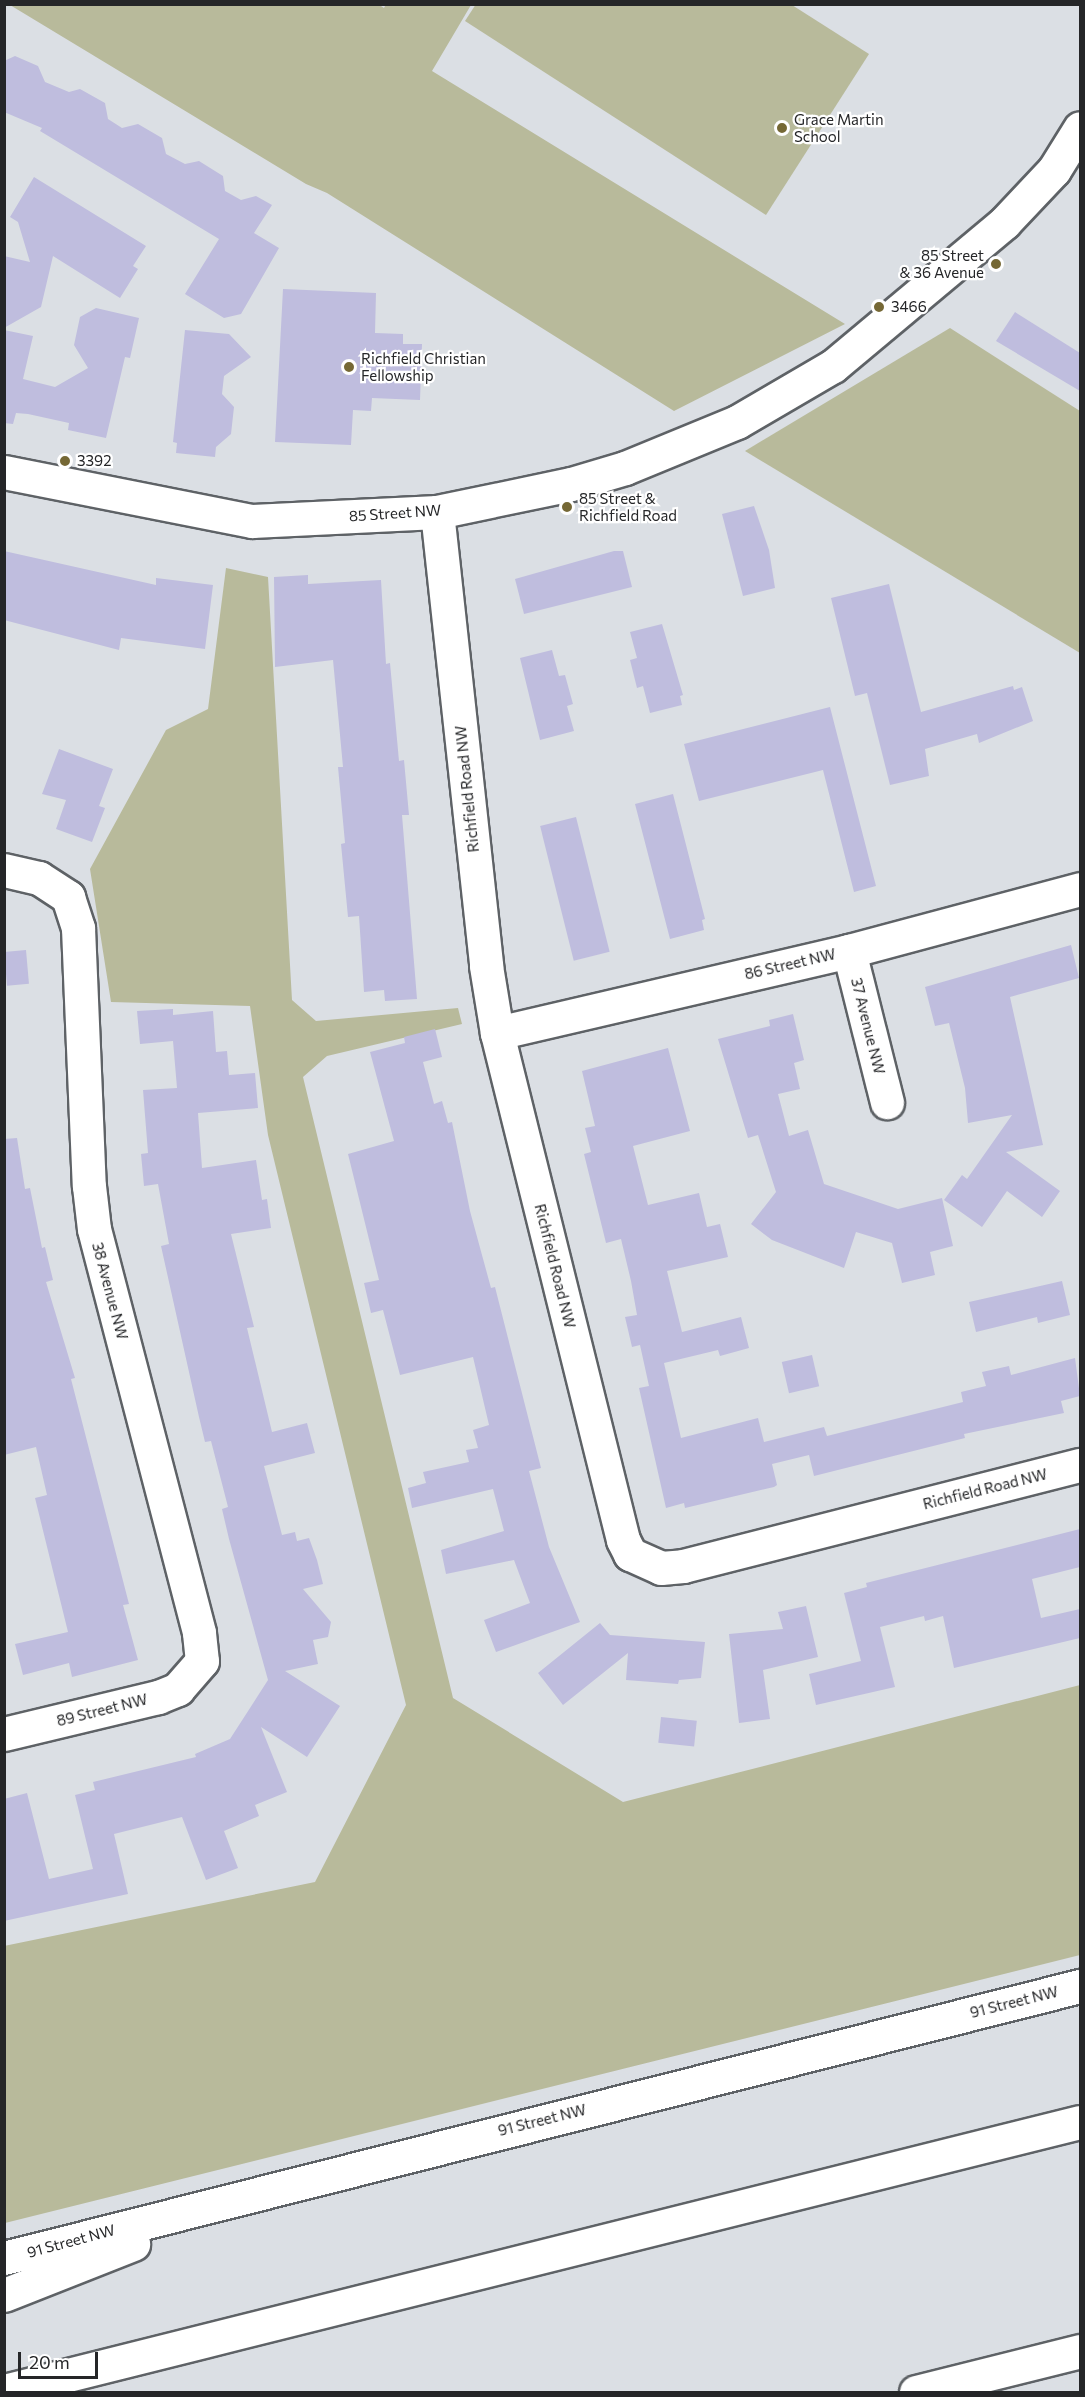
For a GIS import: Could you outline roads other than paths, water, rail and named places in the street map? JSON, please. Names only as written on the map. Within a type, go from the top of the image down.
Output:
[{"type":"street","name":"85 Street NW","points":[[4,472],[252,521],[437,512],[571,484],[625,468],[737,422],[833,366],[1004,222],[1054,170],[1080,128]]},
{"type":"street","name":"Richfield Road NW","points":[[437,512],[486,966],[497,1033],[623,1540],[630,1554],[661,1568],[683,1566],[1080,1465]]},
{"type":"street","name":"38 Avenue NW","points":[[4,870],[39,878],[68,897],[78,928],[82,971],[89,1185],[94,1229],[199,1633],[202,1661],[192,1674]]},
{"type":"street","name":"86 Street NW","points":[[497,1033],[849,951],[1080,889]]},
{"type":"street","name":"37 Avenue NW","points":[[849,951],[888,1102]]},
{"type":"street","name":"89 Street NW","points":[[4,1734],[158,1697],[178,1689],[192,1674]]},
{"type":"street","name":"91 Street NW","points":[[6,2257],[1080,1986]]},
{"type":"street","points":[[4,2391],[1080,2122]]},
{"type":"street","points":[[4,2295],[104,2254],[318,2177]]},
{"type":"street","points":[[916,2392],[1080,2351]]},
{"type":"place","name":"Grace Martin School","points":[[782,128]]},
{"type":"place","name":"85 Street & 36 Avenue","points":[[996,264]]},
{"type":"place","name":"3466","points":[[879,307]]},
{"type":"place","name":"Richfield Christian Fellowship","points":[[349,367]]},
{"type":"place","name":"3392","points":[[65,461]]},
{"type":"place","name":"85 Street & Richfield Road","points":[[567,507]]}]
